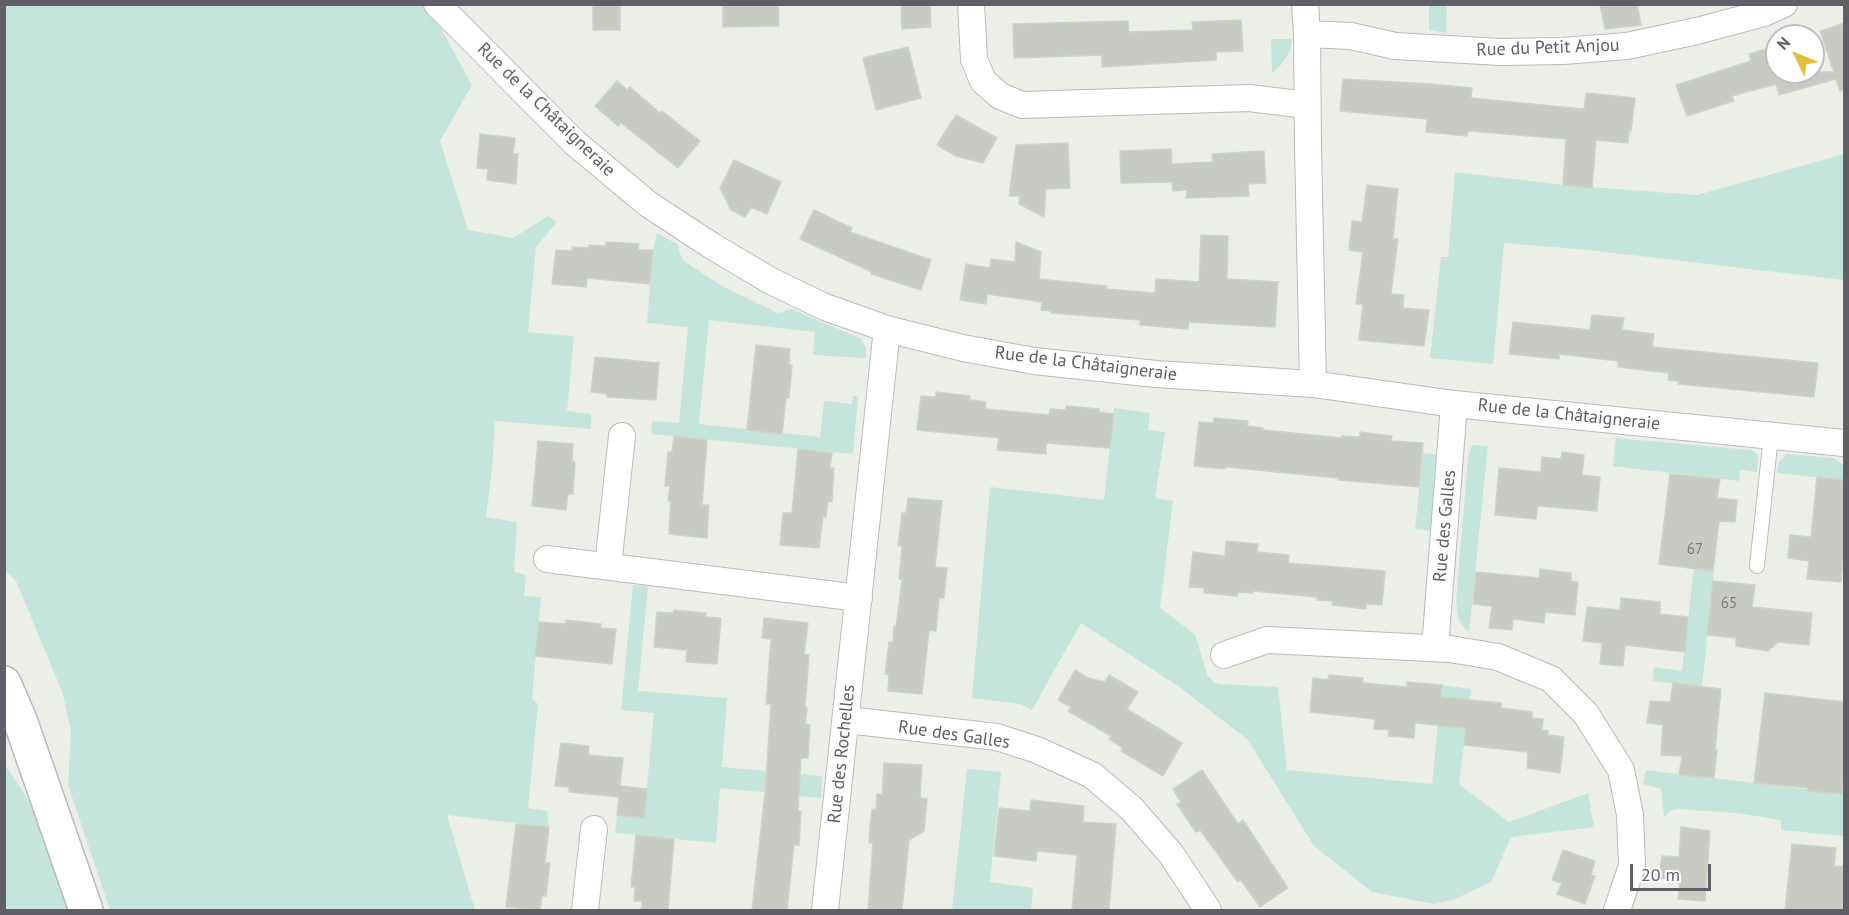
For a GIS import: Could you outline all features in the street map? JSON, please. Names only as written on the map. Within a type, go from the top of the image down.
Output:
[{"type":"main road","points":[[4,683],[20,720],[86,910]]},
{"type":"street","name":"Rue de la Châtaigneraie","points":[[438,4],[575,143],[648,204],[771,281],[825,307],[887,329],[963,348],[1034,361],[1170,375],[1313,384],[1454,404],[1845,443]]},
{"type":"street","points":[[971,4],[974,59],[983,81],[1000,96],[1022,105],[1249,98],[1307,105]]},
{"type":"street","points":[[1305,4],[1313,384]]},
{"type":"street","name":"Rue du Petit Anjou","points":[[1307,34],[1351,36],[1395,46],[1501,52],[1563,51],[1627,46],[1697,31],[1764,13],[1784,4]]},
{"type":"street","name":"Rue des Rochelles","points":[[825,910],[887,329]]},
{"type":"street","name":"Rue des Galles","points":[[1435,648],[1454,404]]},
{"type":"street","points":[[608,566],[621,436]]},
{"type":"street","points":[[547,559],[859,598]]},
{"type":"street","points":[[1224,655],[1268,640],[1435,648],[1498,657],[1551,679],[1586,714],[1621,770],[1630,815],[1632,866],[1617,910]]},
{"type":"street","name":"Rue des Galles","points":[[847,720],[997,737],[1036,750],[1092,775],[1132,809],[1171,854],[1208,910]]},
{"type":"street","points":[[585,910],[594,829]]},
{"type":"lane","points":[[1757,566],[1771,436]]},
{"type":"shaded area","points":[[4,5],[428,5],[472,85],[440,141],[468,230],[513,238],[548,216],[557,222],[536,247],[528,332],[574,336],[567,411],[591,414],[591,429],[495,421],[486,517],[517,522],[514,572],[526,575],[524,596],[541,597],[532,699],[538,704],[528,808],[547,811],[549,827],[447,815],[475,910],[110,910],[68,785],[71,732],[63,694],[16,581],[5,570]]},
{"type":"shaded area","points":[[1429,5],[1447,5],[1446,33],[1429,30]]},
{"type":"shaded area","points":[[1271,39],[1292,39],[1286,58],[1272,73]]},
{"type":"shaded area","points":[[1844,154],[1844,280],[1589,250],[1504,243],[1493,364],[1430,358],[1441,257],[1448,257],[1455,172],[1563,185],[1697,195]]},
{"type":"shaded area","points":[[657,233],[677,244],[682,259],[688,264],[724,287],[778,313],[791,309],[860,338],[866,348],[866,358],[813,355],[815,332],[709,320],[699,424],[820,437],[824,401],[852,404],[853,396],[856,396],[858,398],[853,454],[651,434],[652,421],[679,423],[688,327],[647,323],[653,250]]},
{"type":"shaded area","points":[[1114,408],[1150,413],[1148,430],[1165,432],[1155,498],[1173,501],[1160,608],[1195,634],[1207,675],[1214,682],[1278,687],[1287,770],[1432,784],[1442,685],[1471,689],[1459,784],[1509,822],[1588,793],[1594,827],[1511,837],[1491,882],[1455,899],[1434,904],[1372,892],[1314,846],[1247,739],[1178,686],[1081,623],[1032,710],[1020,704],[972,698],[990,487],[1104,500]]},
{"type":"shaded area","points":[[1616,438],[1751,450],[1758,457],[1757,472],[1740,470],[1739,481],[1613,466]]},
{"type":"shaded area","points":[[1472,445],[1488,446],[1469,633],[1458,617],[1456,601],[1468,458]]},
{"type":"shaded area","points":[[1423,453],[1439,455],[1432,531],[1415,529]]},
{"type":"shaded area","points":[[1787,454],[1833,458],[1844,465],[1844,480],[1777,473],[1779,462]]},
{"type":"shaded area","points":[[1694,568],[1714,571],[1702,687],[1653,681],[1654,667],[1682,671]]},
{"type":"shaded area","points":[[633,585],[648,586],[638,691],[727,698],[722,767],[822,776],[821,798],[720,788],[716,843],[615,833],[617,815],[644,817],[654,713],[621,710]]},
{"type":"shaded area","points":[[4,763],[38,815],[73,910],[5,910]]},
{"type":"shaded area","points":[[967,769],[1001,772],[990,882],[1033,888],[1031,910],[952,910]]},
{"type":"shaded area","points":[[1646,770],[1844,794],[1844,836],[1781,830],[1781,820],[1736,813],[1678,809],[1670,811],[1664,817],[1661,789],[1643,784]]},
{"type":"building","points":[[593,4],[620,4],[620,30],[593,30]]},
{"type":"building","points":[[723,4],[778,4],[779,26],[723,27]]},
{"type":"building","points":[[901,4],[930,4],[931,27],[902,29]]},
{"type":"building","points":[[1600,4],[1637,4],[1641,25],[1605,29]]},
{"type":"building","points":[[1241,20],[1243,51],[1216,52],[1216,60],[1102,67],[1102,55],[1014,58],[1013,24],[1128,21],[1129,32],[1193,30],[1192,22]]},
{"type":"building","points":[[1845,23],[1845,90],[1840,91],[1836,79],[1825,82],[1825,72],[1834,72],[1825,46],[1825,29]]},
{"type":"building","points":[[908,47],[921,98],[876,110],[863,58]]},
{"type":"building","points":[[1765,49],[1765,84],[1776,84],[1732,96],[1734,101],[1687,116],[1676,85],[1751,61],[1749,54]]},
{"type":"building","points":[[1343,79],[1472,88],[1471,98],[1584,109],[1586,93],[1635,98],[1631,131],[1629,131],[1628,143],[1596,140],[1592,188],[1563,185],[1566,139],[1468,131],[1467,136],[1426,132],[1427,119],[1340,111]]},
{"type":"building","points":[[617,81],[627,90],[630,87],[660,113],[662,111],[700,141],[678,168],[621,123],[618,126],[595,106]]},
{"type":"building","points":[[1776,84],[1818,84],[1779,95]]},
{"type":"building","points":[[956,115],[997,138],[983,163],[956,156],[937,145]]},
{"type":"building","points":[[480,134],[515,138],[513,154],[518,154],[516,184],[487,180],[488,169],[477,168]]},
{"type":"building","points":[[1068,143],[1070,188],[1046,189],[1044,217],[1019,204],[1020,196],[1009,196],[1016,145]]},
{"type":"building","points":[[1171,149],[1172,164],[1213,162],[1212,154],[1264,151],[1266,183],[1248,184],[1249,196],[1186,198],[1187,190],[1173,191],[1172,182],[1121,183],[1120,151]]},
{"type":"building","points":[[734,160],[781,182],[767,214],[751,207],[745,217],[731,210],[720,188]]},
{"type":"building","points":[[1367,185],[1398,189],[1393,239],[1398,239],[1391,294],[1404,295],[1403,308],[1429,310],[1424,346],[1359,340],[1363,304],[1356,304],[1363,252],[1349,250],[1352,221],[1362,222]]},
{"type":"building","points":[[814,210],[852,228],[850,232],[931,260],[921,290],[871,274],[872,272],[800,239]]},
{"type":"building","points":[[1201,235],[1228,236],[1227,279],[1278,282],[1275,327],[1189,322],[1188,329],[1140,325],[1140,320],[1051,313],[1051,311],[1041,310],[1042,302],[987,294],[986,304],[960,300],[966,264],[990,268],[991,259],[1015,262],[1016,242],[1041,252],[1039,279],[1107,286],[1106,289],[1155,293],[1156,279],[1199,282]]},
{"type":"building","points":[[606,242],[639,244],[638,250],[653,250],[650,284],[587,278],[586,287],[552,284],[556,250],[572,251],[572,247],[589,248],[589,245],[605,246]]},
{"type":"building","points":[[1592,315],[1624,318],[1622,330],[1654,334],[1652,347],[1818,363],[1814,397],[1678,384],[1678,381],[1668,380],[1669,373],[1618,367],[1618,361],[1559,354],[1559,359],[1509,354],[1513,322],[1590,330]]},
{"type":"building","points":[[756,345],[790,349],[789,365],[792,365],[789,398],[786,398],[782,434],[747,430]]},
{"type":"building","points":[[595,357],[659,363],[656,400],[607,397],[607,394],[591,392]]},
{"type":"building","points":[[936,392],[970,396],[970,400],[986,402],[985,409],[1049,415],[1050,409],[1066,410],[1066,406],[1099,409],[1099,412],[1114,414],[1110,448],[1046,443],[1046,454],[997,450],[999,438],[917,430],[921,396],[936,397]]},
{"type":"building","points":[[1214,418],[1248,421],[1247,426],[1263,428],[1263,430],[1342,438],[1342,436],[1360,437],[1360,432],[1392,436],[1391,441],[1423,443],[1419,487],[1226,467],[1225,469],[1194,466],[1199,422],[1213,423]]},
{"type":"building","points":[[674,436],[707,440],[702,505],[709,505],[707,538],[669,534],[670,486],[665,486],[668,452],[672,452]]},
{"type":"building","points":[[538,441],[573,444],[572,461],[575,462],[573,494],[568,494],[566,510],[532,506]]},
{"type":"building","points":[[798,449],[832,453],[830,468],[834,468],[832,502],[828,501],[826,517],[823,516],[819,548],[780,545],[783,513],[792,513]]},
{"type":"building","points":[[1562,452],[1584,455],[1582,475],[1600,477],[1597,511],[1538,506],[1536,519],[1495,515],[1499,468],[1541,472],[1542,457],[1561,459]]},
{"type":"building","points":[[1670,474],[1720,479],[1717,498],[1737,500],[1735,522],[1719,521],[1713,571],[1659,564]]},
{"type":"building","points":[[1817,477],[1845,480],[1845,560],[1843,560],[1841,582],[1807,579],[1809,561],[1788,558],[1790,535],[1811,537]]},
{"type":"building","points":[[908,498],[942,501],[935,567],[947,568],[944,598],[939,598],[936,631],[929,630],[922,694],[888,691],[889,675],[885,674],[889,642],[893,642],[899,605],[902,546],[898,546],[902,513],[906,513]]},
{"type":"building","points":[[1226,541],[1258,544],[1257,552],[1289,555],[1288,563],[1385,571],[1382,605],[1366,604],[1366,609],[1332,605],[1333,601],[1317,600],[1317,597],[1253,591],[1253,593],[1238,592],[1237,596],[1204,593],[1204,588],[1189,587],[1193,552],[1225,556]]},
{"type":"building","points":[[1540,569],[1571,573],[1571,581],[1578,582],[1575,615],[1545,612],[1544,623],[1513,619],[1512,630],[1489,628],[1492,606],[1473,604],[1476,572],[1539,578]]},
{"type":"building","points":[[1713,581],[1755,585],[1752,607],[1812,613],[1809,645],[1778,642],[1768,651],[1736,646],[1736,638],[1707,635]]},
{"type":"building","points":[[1621,598],[1660,602],[1660,614],[1688,617],[1685,652],[1625,645],[1623,666],[1600,664],[1602,643],[1583,641],[1587,607],[1620,610]]},
{"type":"building","points":[[674,610],[706,613],[706,617],[721,618],[717,664],[686,662],[687,650],[654,647],[657,612],[673,613]]},
{"type":"building","points":[[764,618],[808,623],[804,654],[809,655],[805,707],[807,708],[805,724],[810,725],[808,758],[801,758],[799,846],[794,844],[787,910],[752,910],[765,793],[771,704],[766,704],[771,639],[762,638]]},
{"type":"building","points":[[566,620],[601,624],[600,628],[616,629],[612,664],[535,656],[539,622],[565,624]]},
{"type":"building","points":[[1075,670],[1088,678],[1105,682],[1109,675],[1138,692],[1127,709],[1182,743],[1163,776],[1121,751],[1123,748],[1109,739],[1111,736],[1068,711],[1071,707],[1058,700]]},
{"type":"building","points":[[1329,675],[1363,678],[1363,683],[1407,687],[1407,682],[1442,685],[1441,697],[1501,703],[1501,708],[1532,712],[1532,718],[1543,719],[1542,730],[1548,731],[1548,735],[1564,737],[1560,773],[1527,768],[1528,752],[1464,745],[1466,728],[1415,723],[1414,738],[1388,736],[1389,730],[1374,729],[1375,719],[1310,712],[1313,678],[1328,680]]},
{"type":"building","points":[[1673,683],[1721,689],[1714,778],[1679,775],[1682,756],[1661,755],[1663,725],[1647,723],[1650,701],[1670,702]]},
{"type":"building","points":[[1765,693],[1845,702],[1845,771],[1842,794],[1754,783]]},
{"type":"building","points":[[561,743],[589,746],[588,755],[623,758],[620,786],[647,789],[644,818],[617,815],[619,797],[569,792],[569,787],[555,786]]},
{"type":"building","points":[[884,763],[922,765],[920,798],[927,799],[924,831],[909,840],[902,910],[868,910],[873,843],[869,843],[870,826],[872,809],[876,810],[877,794],[882,795]]},
{"type":"building","points":[[1202,770],[1238,824],[1243,820],[1288,888],[1260,907],[1241,880],[1238,882],[1200,830],[1196,832],[1177,804],[1181,802],[1173,789]]},
{"type":"building","points":[[1031,800],[1084,806],[1083,822],[1116,824],[1109,910],[1072,910],[1077,855],[1037,851],[1036,861],[994,856],[999,808],[1030,811]]},
{"type":"building","points":[[516,824],[549,827],[545,863],[550,863],[546,896],[542,896],[540,910],[506,907]]},
{"type":"building","points":[[1681,827],[1710,831],[1705,901],[1678,899],[1680,880],[1659,878],[1662,856],[1679,857]]},
{"type":"building","points":[[636,835],[674,839],[668,910],[641,910],[642,901],[634,901],[635,887],[631,887]]},
{"type":"building","points":[[1792,844],[1836,848],[1834,866],[1845,867],[1845,910],[1785,910]]},
{"type":"building","points":[[1563,850],[1595,861],[1591,875],[1595,876],[1585,904],[1557,894],[1562,883],[1552,880]]}]
